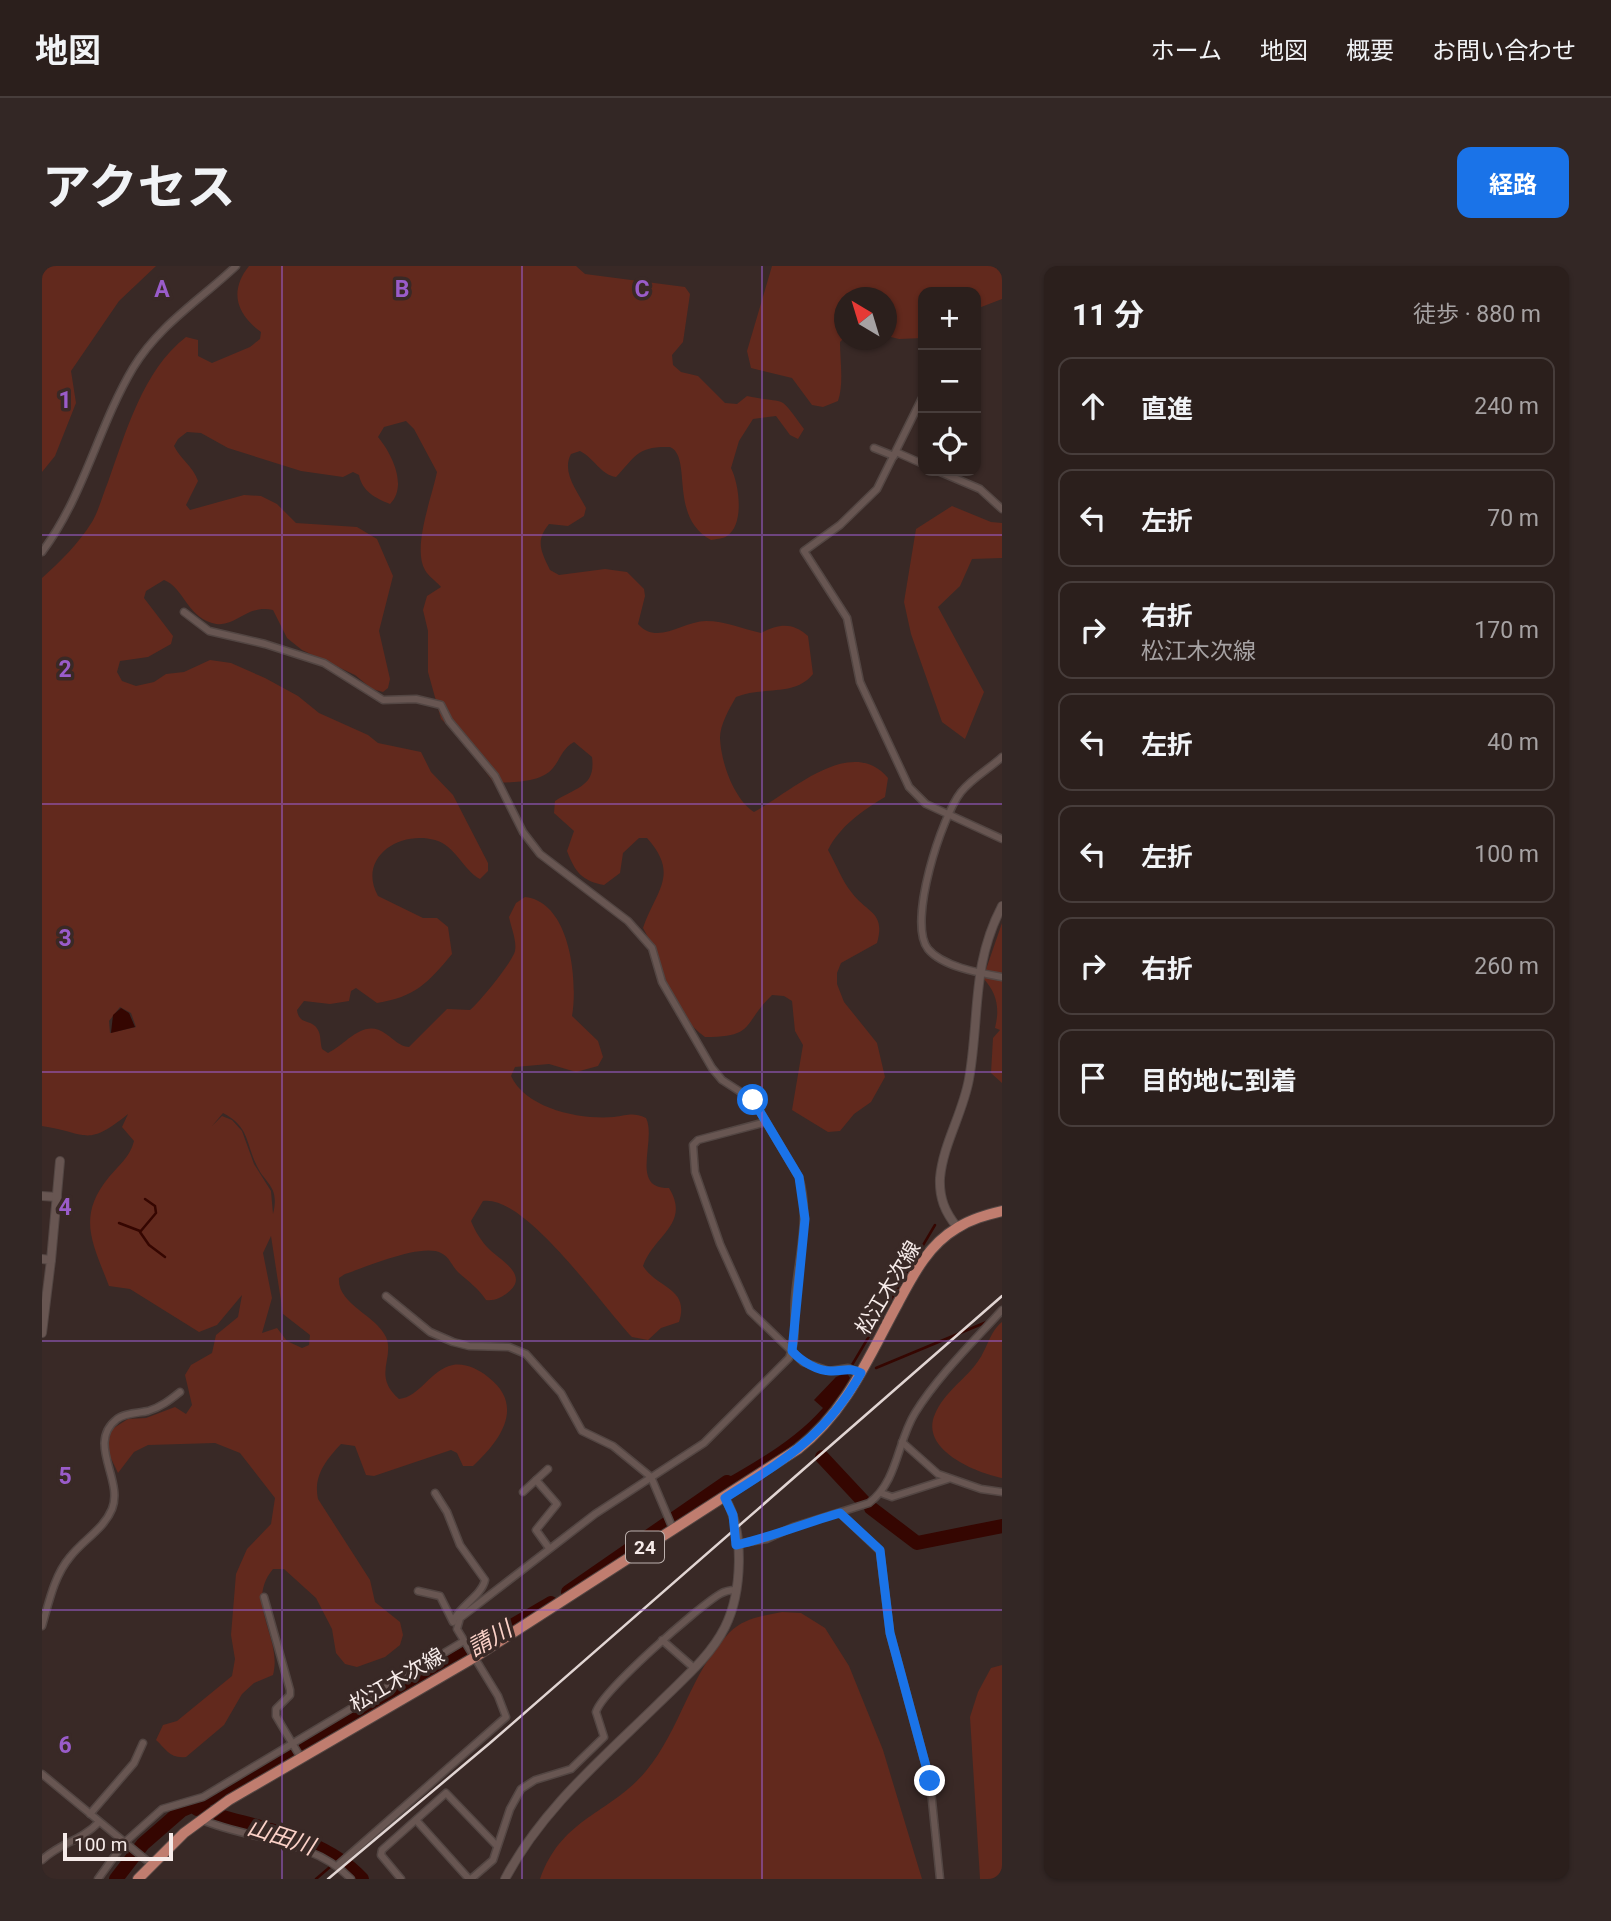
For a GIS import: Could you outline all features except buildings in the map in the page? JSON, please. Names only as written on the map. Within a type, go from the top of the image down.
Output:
[{"type":"main road","name":"松江木次線","points":[[138,1879],[151,1864],[213,1810],[300,1756],[475,1657],[672,1526],[725,1498],[816,1436],[840,1407],[861,1373],[913,1275],[928,1253],[957,1227],[1002,1211]]},
{"type":"street","points":[[42,552],[67,514],[122,389],[145,350],[171,322],[236,266]]},
{"type":"street","points":[[918,406],[895,454],[868,499],[804,551],[847,618],[860,682],[909,787],[926,804],[1002,839]]},
{"type":"street","points":[[874,448],[918,462]]},
{"type":"street","points":[[950,476],[980,489],[1002,509]]},
{"type":"street","points":[[184,612],[209,631],[265,644],[324,663],[383,699],[415,699],[441,705],[457,730],[495,776],[523,832],[540,854],[628,921],[652,948],[662,982],[712,1068],[722,1080],[753,1100],[799,1177],[803,1190],[805,1219],[792,1351],[789,1358],[715,1433],[549,1548],[464,1615],[457,1629]]},
{"type":"street","points":[[1002,757],[967,786],[948,814],[926,890],[922,934],[932,952],[978,973],[1002,977]]},
{"type":"street","points":[[957,1227],[944,1207],[940,1179],[969,1079],[978,973],[987,939],[1002,906]]},
{"type":"street","points":[[766,1122],[698,1140],[692,1145],[695,1172],[720,1244],[755,1317],[803,1362],[828,1371],[848,1368],[861,1373]]},
{"type":"street","points":[[42,1333],[47,1260],[60,1161]]},
{"type":"street","points":[[42,1196],[57,1197]]},
{"type":"street","points":[[386,1296],[430,1332],[453,1342],[469,1346],[509,1347],[526,1353],[561,1393],[582,1431],[612,1446],[650,1477],[672,1526]]},
{"type":"street","points":[[736,1545],[767,1539],[793,1527],[869,1503],[881,1493],[922,1403],[1002,1310]]},
{"type":"street","points":[[42,1626],[61,1568],[79,1545],[106,1521],[113,1508],[116,1492],[104,1449],[106,1434],[118,1418],[159,1407],[180,1392]]},
{"type":"street","points":[[902,1442],[930,1468],[948,1479],[1002,1492]]},
{"type":"street","points":[[523,1492],[548,1469]]},
{"type":"street","points":[[881,1493],[892,1497],[948,1479]]},
{"type":"street","points":[[536,1480],[557,1504],[536,1530],[549,1548]]},
{"type":"street","points":[[435,1493],[447,1512],[460,1545],[485,1580],[483,1587],[461,1606],[453,1621]]},
{"type":"street","points":[[505,1879],[542,1821],[694,1668],[725,1627],[736,1590],[736,1545],[733,1515],[725,1498]]},
{"type":"street","points":[[840,1513],[880,1550],[890,1633],[930,1781],[940,1879]]},
{"type":"street","points":[[416,1820],[470,1879],[493,1860],[521,1789],[535,1780],[571,1769],[604,1737],[597,1716],[598,1707],[662,1640],[718,1595],[736,1590]]},
{"type":"street","points":[[342,1862],[506,1717],[505,1710],[440,1596],[418,1591]]},
{"type":"street","points":[[264,1597],[290,1689],[290,1695],[276,1709],[276,1716],[300,1756]]},
{"type":"street","points":[[662,1640],[694,1668]]},
{"type":"street","points":[[97,1879],[126,1844],[168,1806],[203,1797],[464,1642]]},
{"type":"street","points":[[90,1814],[134,1763],[143,1743]]},
{"type":"street","points":[[42,1774],[151,1864]]},
{"type":"street","points":[[401,1879],[381,1855],[382,1850],[450,1794],[497,1846]]},
{"type":"street","points":[[202,1818],[342,1862],[349,1879]]},
{"type":"street","points":[[42,1860],[52,1851],[85,1837],[99,1822]]},
{"type":"shaded area","points":[[42,266],[156,266],[119,301],[71,371],[76,403],[55,456],[42,472]]},
{"type":"shaded area","points":[[249,266],[576,266],[585,274],[685,287],[690,294],[683,342],[672,355],[673,365],[681,372],[698,376],[725,403],[737,404],[747,396],[781,402],[790,410],[804,429],[798,439],[790,435],[776,416],[753,419],[739,441],[731,468],[738,493],[738,513],[733,530],[725,537],[711,540],[698,530],[685,503],[677,453],[670,447],[659,447],[638,454],[616,477],[606,473],[580,451],[571,454],[568,461],[569,475],[586,508],[584,516],[568,526],[549,524],[542,536],[541,546],[550,570],[559,575],[605,569],[627,572],[644,589],[645,596],[638,624],[653,633],[670,631],[697,622],[713,621],[761,633],[785,626],[796,628],[808,636],[813,674],[797,686],[736,697],[722,728],[721,748],[735,789],[754,812],[803,781],[839,764],[857,762],[873,766],[888,778],[885,797],[853,819],[839,833],[828,850],[848,888],[874,914],[879,925],[877,943],[841,963],[837,984],[844,1002],[877,1043],[885,1077],[871,1102],[854,1114],[840,1131],[828,1132],[792,1110],[803,1045],[795,1031],[792,1001],[784,996],[772,995],[746,1027],[733,1035],[705,1037],[693,1027],[676,1001],[643,928],[659,893],[664,873],[657,851],[647,838],[639,838],[623,853],[620,873],[604,885],[585,878],[573,865],[567,851],[574,831],[554,813],[555,801],[588,780],[592,757],[574,742],[564,751],[553,768],[541,777],[494,783],[460,737],[441,719],[428,672],[428,631],[423,610],[427,596],[441,587],[425,570],[421,549],[424,522],[437,472],[414,429],[406,421],[384,427],[378,437],[393,461],[398,479],[398,488],[390,504],[370,493],[359,475],[353,472],[343,477],[301,471],[228,448],[201,433],[187,432],[178,439],[174,446],[198,481],[186,505],[190,510],[244,495],[261,496],[277,504],[296,523],[357,527],[377,539],[393,576],[379,631],[390,679],[388,688],[383,692],[372,689],[355,675],[302,650],[287,638],[273,610],[255,610],[228,623],[212,623],[196,614],[176,589],[164,580],[146,591],[144,598],[173,636],[171,644],[148,657],[120,661],[117,672],[122,681],[136,686],[154,682],[166,674],[184,672],[210,660],[231,663],[265,678],[298,696],[319,713],[368,735],[378,743],[421,752],[431,772],[453,795],[488,863],[488,871],[480,879],[454,852],[435,840],[408,839],[385,850],[377,859],[373,870],[373,882],[378,896],[423,918],[437,918],[448,927],[452,954],[428,981],[401,997],[377,1003],[356,988],[351,991],[349,1001],[330,1004],[304,1001],[297,1010],[298,1015],[315,1026],[320,1034],[322,1049],[328,1053],[362,1030],[370,1029],[378,1030],[409,1047],[447,1009],[470,1010],[481,999],[515,951],[515,938],[509,917],[516,903],[525,897],[540,902],[553,913],[568,946],[574,984],[572,1016],[598,1041],[603,1057],[598,1066],[576,1072],[549,1064],[515,1067],[511,1076],[529,1097],[556,1110],[586,1116],[634,1115],[646,1118],[649,1127],[647,1172],[650,1181],[657,1186],[669,1188],[675,1200],[676,1211],[668,1229],[643,1266],[676,1295],[681,1311],[679,1322],[661,1328],[648,1340],[632,1337],[541,1233],[520,1215],[500,1204],[483,1201],[471,1221],[486,1246],[506,1263],[515,1275],[513,1287],[501,1297],[486,1300],[447,1257],[432,1251],[394,1257],[339,1278],[344,1295],[381,1329],[386,1337],[388,1352],[385,1375],[391,1391],[399,1399],[413,1393],[445,1368],[453,1365],[467,1366],[484,1374],[499,1388],[507,1411],[505,1423],[492,1446],[473,1466],[463,1466],[457,1453],[451,1450],[374,1476],[366,1475],[355,1446],[341,1444],[326,1462],[319,1476],[318,1499],[370,1580],[375,1602],[400,1622],[403,1635],[400,1645],[385,1657],[357,1667],[345,1664],[336,1653],[332,1629],[316,1598],[284,1569],[273,1569],[265,1582],[262,1595],[275,1661],[273,1675],[254,1683],[242,1694],[224,1725],[186,1757],[181,1757],[169,1753],[156,1740],[163,1725],[177,1721],[232,1676],[235,1659],[231,1635],[236,1574],[247,1549],[271,1524],[275,1498],[240,1453],[215,1443],[148,1445],[134,1452],[118,1473],[106,1448],[112,1429],[128,1419],[146,1418],[175,1407],[186,1414],[192,1405],[185,1375],[191,1365],[212,1353],[216,1335],[238,1317],[242,1295],[217,1325],[199,1332],[130,1289],[109,1286],[93,1244],[90,1218],[99,1191],[132,1147],[134,1141],[122,1127],[128,1114],[94,1135],[42,1126],[42,578],[69,552],[92,522],[138,403],[147,384],[171,351],[186,337],[198,340],[198,356],[212,363],[250,347],[260,339],[261,332],[246,318],[238,302],[237,293]],"holes":[[[120,1007],[131,1013],[136,1027],[110,1033],[109,1021]],[[223,1113],[231,1118],[242,1129],[256,1164],[273,1191],[273,1214],[271,1191],[254,1164],[242,1131],[232,1120],[222,1116],[212,1126]],[[271,1236],[283,1314],[310,1335],[309,1345],[302,1348],[287,1341],[277,1328],[262,1333],[272,1298],[263,1253]]]},
{"type":"shaded area","points":[[772,266],[1002,266],[1002,299],[981,307],[981,287],[918,287],[918,338],[897,338],[897,287],[834,287],[834,350],[840,350],[840,394],[838,401],[823,407],[812,405],[792,378],[751,368],[747,351]]},
{"type":"shaded area","points":[[952,506],[991,522],[1002,523],[1002,558],[972,559],[960,586],[938,607],[984,692],[965,739],[942,722],[911,634],[904,602],[916,529]]},
{"type":"shaded area","points":[[1002,923],[1002,1083],[991,1073],[993,1038],[1000,1030],[995,1028],[997,1007],[994,995],[983,978]]},
{"type":"shaded area","points":[[121,1008],[129,1013],[135,1027],[111,1033],[113,1015]]},
{"type":"shaded area","points":[[1002,1322],[1002,1478],[979,1471],[953,1458],[935,1438],[932,1427],[939,1407],[976,1364]]},
{"type":"shaded area","points":[[847,1373],[850,1378],[836,1399],[807,1433],[774,1459],[715,1495],[710,1488],[770,1452],[811,1421],[823,1408],[814,1400],[836,1377]]},
{"type":"shaded area","points":[[782,1612],[801,1613],[825,1628],[849,1666],[883,1750],[922,1879],[540,1879],[549,1858],[573,1829],[617,1798],[646,1771],[668,1737],[704,1666],[729,1633],[747,1621]]},
{"type":"shaded area","points":[[1002,1665],[1002,1879],[980,1879],[970,1717],[978,1692],[991,1668]]},
{"type":"waterway","points":[[145,1199],[155,1206],[156,1213],[140,1232],[149,1245],[165,1257]]},
{"type":"waterway","points":[[119,1223],[140,1231]]},
{"type":"waterway","points":[[852,1365],[935,1225]]},
{"type":"waterway","name":"請川","points":[[876,1368],[989,1321]]},
{"type":"waterway","points":[[822,1457],[864,1502]]},
{"type":"waterway","name":"請川","points":[[568,1592],[727,1482]]},
{"type":"waterway","points":[[871,1508],[917,1543],[1002,1526]]},
{"type":"waterway","name":"請川","points":[[116,1879],[143,1844],[182,1810],[217,1795],[551,1603]]},
{"type":"waterway","name":"山田川","points":[[197,1809],[306,1842],[327,1852],[362,1879]]},
{"type":"waterway","points":[[316,1879],[330,1867]]},
{"type":"railway","points":[[328,1879],[490,1743],[1002,1296]]},
{"type":"route","points":[[753,1100],[799,1177],[803,1190],[805,1219],[795,1298],[795,1341],[792,1351],[803,1362],[831,1372],[848,1368],[861,1373],[840,1407],[816,1436],[725,1498],[733,1515],[736,1545],[767,1539],[793,1527],[840,1513],[880,1550],[890,1633],[930,1781]]}]
